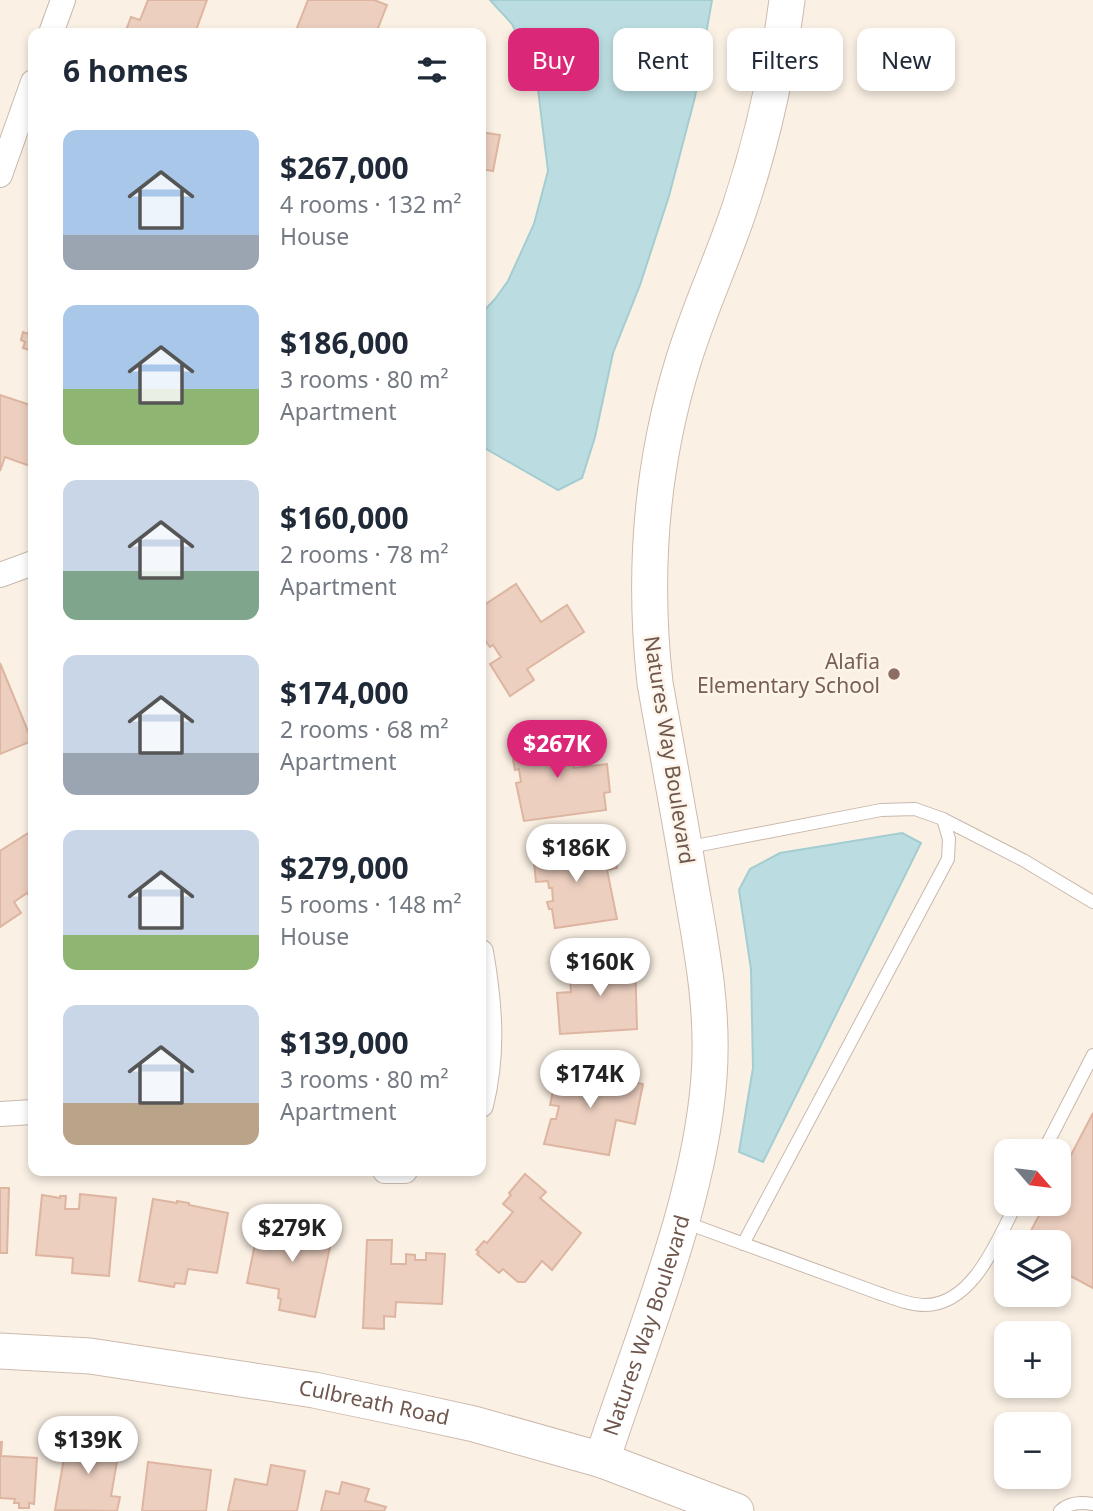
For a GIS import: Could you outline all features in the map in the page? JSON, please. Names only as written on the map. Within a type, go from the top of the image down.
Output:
[{"type":"street","points":[[53,28],[63,0]]},
{"type":"street","name":"Natures Way Boulevard","points":[[602,1460],[681,1220],[703,1126],[710,1053],[706,976],[655,683],[651,646],[649,569],[653,511],[659,464],[683,360],[740,207],[755,158],[787,0]]},
{"type":"street","points":[[0,175],[28,97]]},
{"type":"street","points":[[0,575],[28,565]]},
{"type":"street","points":[[486,992],[490,1024],[490,1059],[486,1079]]},
{"type":"street","points":[[0,1114],[28,1112]]},
{"type":"street","name":"Culbreath Road","points":[[0,1351],[90,1356],[314,1390],[474,1424],[602,1460],[736,1511]]},
{"type":"lane","points":[[685,848],[881,810],[915,809],[943,819],[1023,860],[1093,902]]},
{"type":"lane","points":[[743,1244],[948,859],[949,839],[943,819]]},
{"type":"lane","points":[[1050,1139],[1093,1055]]},
{"type":"lane","points":[[681,1220],[877,1293],[927,1305],[943,1301],[973,1280],[985,1264],[1010,1216]]},
{"type":"lane","points":[[1060,1511],[1065,1506],[1082,1502],[1093,1504]]},
{"type":"water","points":[[490,0],[712,0],[707,28],[613,28],[613,91],[696,91],[669,196],[640,285],[613,353],[595,437],[582,478],[558,490],[486,449],[486,309],[508,281],[534,224],[548,171],[538,91],[599,91],[599,28],[514,28]]},
{"type":"water","points":[[902,833],[921,843],[763,1162],[739,1152],[753,1068],[751,969],[739,890],[750,869],[780,853]]},
{"type":"building","points":[[148,0],[207,0],[197,28],[127,28],[131,17],[140,20]]},
{"type":"building","points":[[308,0],[374,0],[387,5],[378,28],[297,28]]},
{"type":"building","points":[[486,133],[500,135],[493,171],[486,170]]},
{"type":"building","points":[[23,332],[28,334],[28,350],[23,348]]},
{"type":"building","points":[[0,395],[28,404],[28,465],[5,457],[0,471]]},
{"type":"building","points":[[516,584],[541,622],[567,605],[584,632],[527,669],[534,680],[510,696],[490,664],[501,657],[493,645],[490,647],[486,642],[486,604]]},
{"type":"building","points":[[0,663],[28,731],[28,743],[0,754]]},
{"type":"building","points":[[569,734],[574,768],[607,764],[610,792],[604,793],[606,810],[524,821],[516,783],[521,782],[519,769],[515,770],[513,759],[518,756],[513,756],[512,747],[516,746],[516,741]]},
{"type":"building","points":[[28,833],[28,894],[14,902],[21,913],[0,927],[0,851]]},
{"type":"building","points":[[559,840],[561,857],[614,849],[617,868],[607,870],[617,919],[555,928],[552,909],[549,909],[547,902],[553,901],[552,888],[549,888],[548,881],[536,882],[532,843]]},
{"type":"building","points":[[635,958],[637,1029],[560,1034],[557,993],[571,992],[570,979],[575,979],[574,963]]},
{"type":"building","points":[[553,1068],[643,1084],[635,1124],[616,1120],[609,1155],[544,1144],[551,1119],[556,1119],[559,1106],[550,1105],[553,1091],[549,1090]]},
{"type":"building","points":[[1093,1113],[1093,1288],[1071,1276],[1071,1230],[1031,1230],[1039,1216],[1071,1216],[1071,1155]]},
{"type":"building","points":[[525,1174],[546,1192],[540,1198],[581,1233],[552,1270],[542,1261],[525,1282],[518,1282],[503,1269],[499,1273],[477,1254],[479,1252],[476,1250],[484,1241],[487,1243],[513,1212],[503,1204]]},
{"type":"building","points":[[0,1188],[9,1188],[7,1253],[0,1253]]},
{"type":"building","points":[[80,1194],[116,1198],[109,1276],[72,1273],[73,1258],[36,1255],[42,1195],[60,1198],[66,1196],[65,1209],[79,1209]]},
{"type":"building","points":[[153,1199],[189,1203],[228,1213],[217,1273],[188,1269],[185,1284],[175,1283],[174,1287],[139,1281]]},
{"type":"building","points":[[261,1215],[278,1219],[277,1224],[284,1225],[283,1230],[298,1233],[299,1225],[310,1227],[311,1223],[334,1228],[315,1317],[279,1310],[279,1289],[247,1283]]},
{"type":"building","points":[[367,1240],[392,1240],[391,1264],[406,1264],[406,1254],[415,1255],[415,1260],[426,1260],[426,1253],[445,1254],[442,1304],[396,1302],[395,1317],[384,1316],[384,1329],[363,1328]]},
{"type":"building","points":[[68,1435],[120,1444],[111,1496],[120,1497],[117,1511],[55,1510]]},
{"type":"building","points":[[0,1442],[1,1456],[37,1458],[34,1504],[29,1503],[29,1508],[19,1508],[19,1503],[14,1503],[15,1499],[0,1498]]},
{"type":"building","points":[[148,1462],[211,1470],[206,1511],[142,1511]]},
{"type":"building","points":[[271,1465],[305,1471],[297,1511],[228,1511],[235,1479],[267,1485]]},
{"type":"building","points":[[342,1482],[369,1489],[365,1501],[386,1507],[384,1511],[321,1511],[326,1491],[339,1494]]},
{"type":"place","name":"Alafia Elementary School","points":[[894,674]]}]
